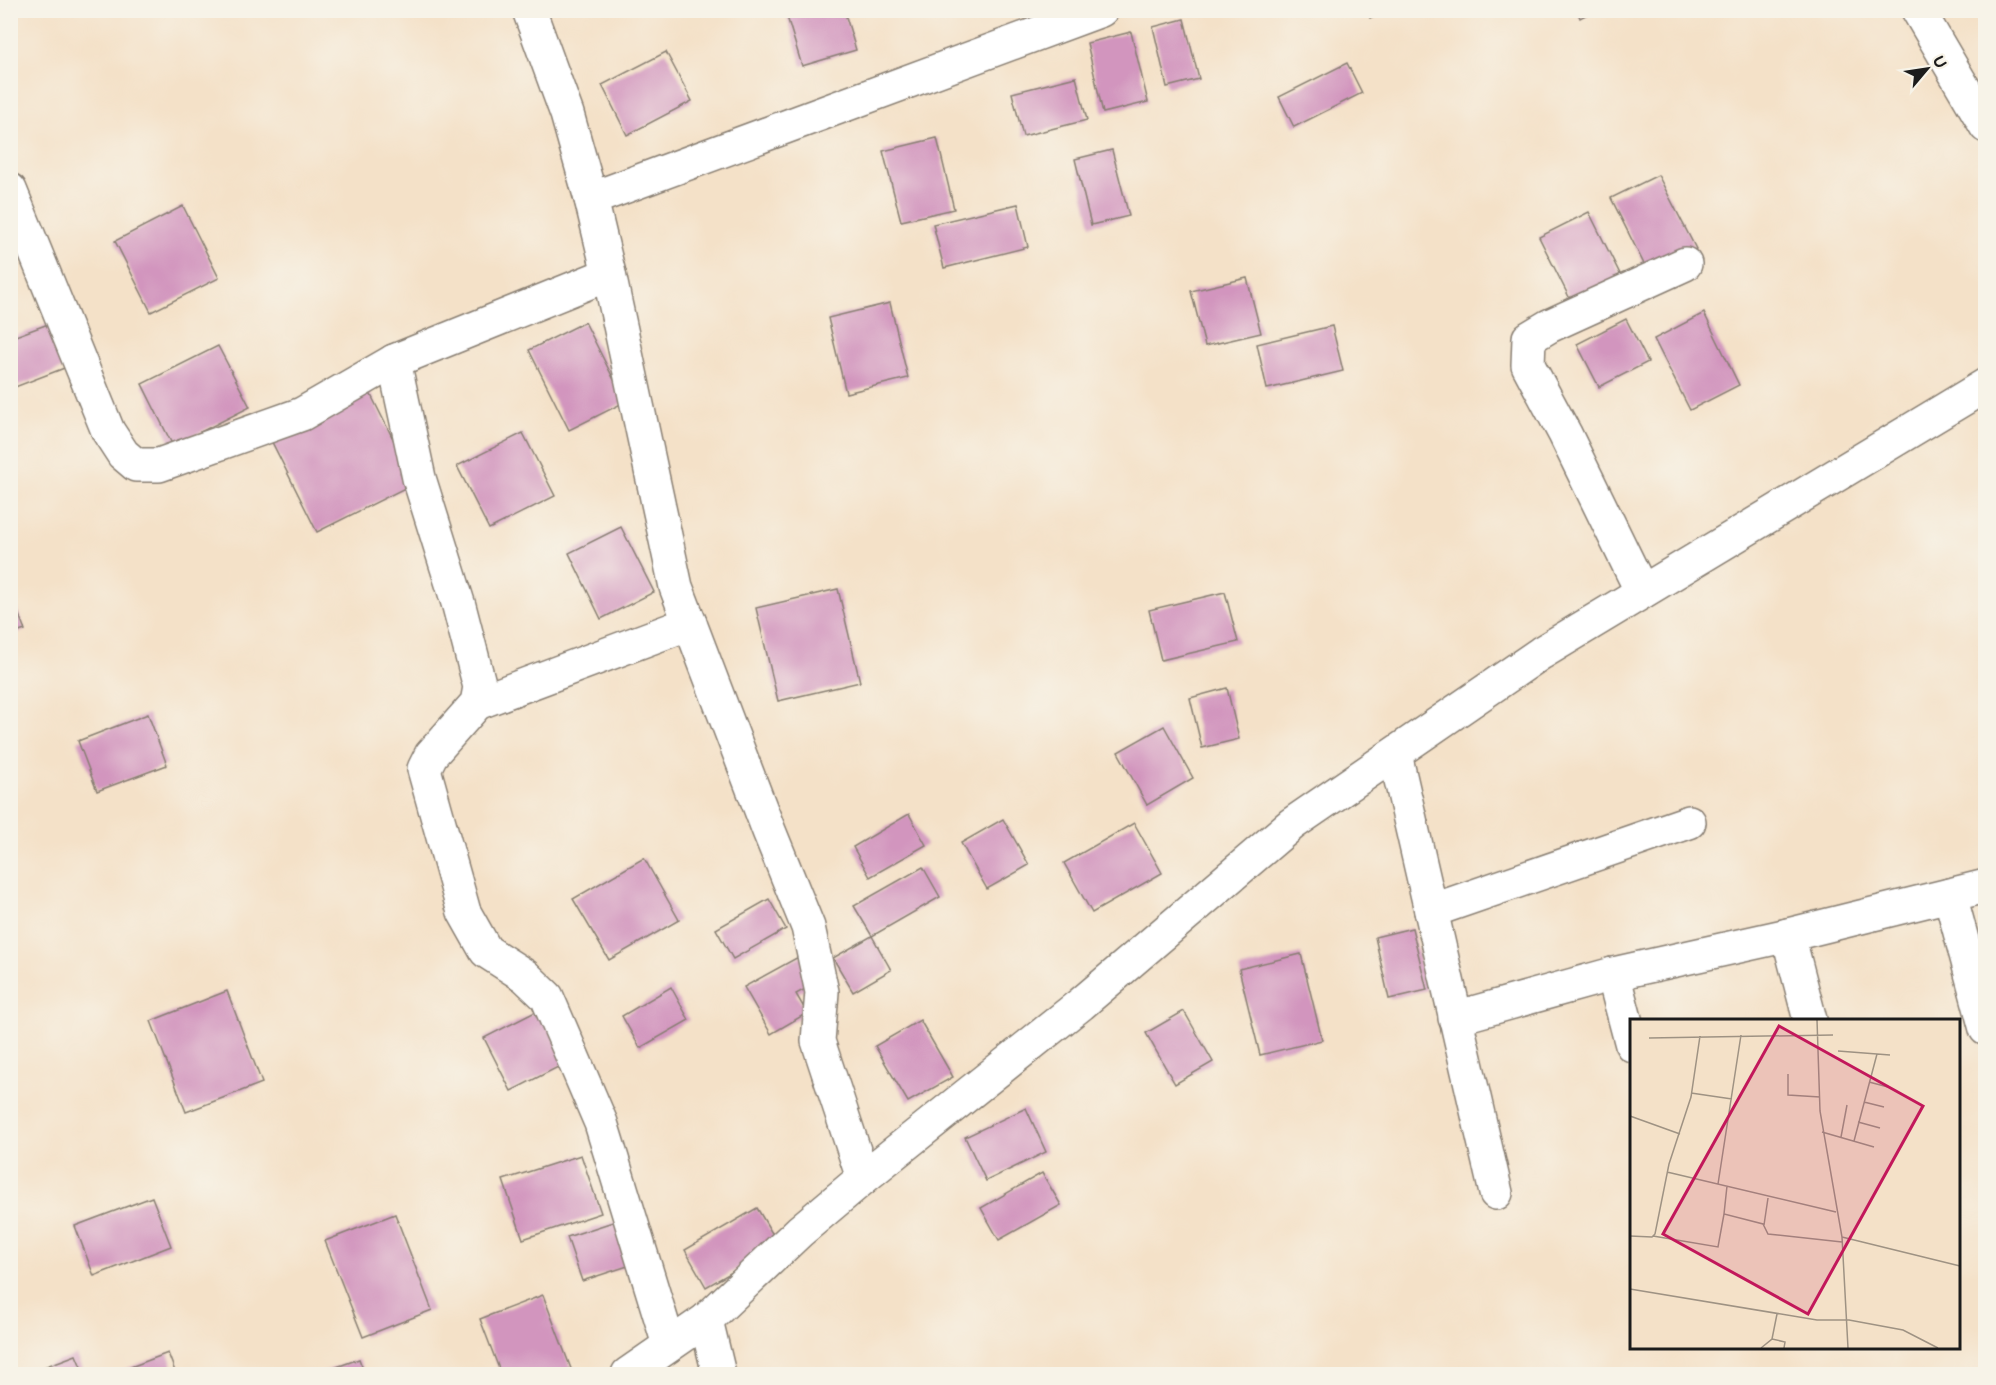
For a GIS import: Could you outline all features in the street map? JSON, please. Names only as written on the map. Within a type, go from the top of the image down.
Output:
[{"type":"street","points":[[529,10],[567,114],[591,199],[676,587],[808,927],[822,992],[818,1041],[863,1178]]},
{"type":"street","points":[[591,199],[1101,10]]},
{"type":"street","points":[[1918,10],[1986,126]]},
{"type":"street","points":[[10,190],[108,431],[123,454],[136,465],[159,465],[302,414],[394,362],[609,274]]},
{"type":"street","points":[[1642,592],[1565,434],[1528,365],[1527,349],[1529,338],[1549,326],[1685,264]]},
{"type":"street","points":[[394,362],[418,478],[459,606],[480,687],[477,703]]},
{"type":"street","points":[[628,1374],[705,1320],[800,1231],[1081,1004],[1292,824],[1541,653],[1986,385]]},
{"type":"street","points":[[669,1346],[601,1123],[547,997],[525,976],[486,951],[465,912],[424,768],[432,755],[477,703],[690,623]]},
{"type":"street","points":[[1395,753],[1496,1193]]},
{"type":"street","points":[[1431,911],[1689,822]]},
{"type":"street","points":[[1455,1018],[1613,974],[1788,935],[1986,886]]},
{"type":"street","points":[[1950,895],[1986,1029]]},
{"type":"street","points":[[1788,935],[1810,1019]]},
{"type":"street","points":[[1613,974],[1630,1038]]},
{"type":"street","points":[[705,1320],[719,1374]]},
{"type":"building","points":[[785,10],[844,10],[856,50],[802,66]]},
{"type":"building","points":[[1366,10],[1385,10],[1370,18]]},
{"type":"building","points":[[1577,10],[1595,10],[1580,18]]},
{"type":"building","points":[[1184,19],[1199,79],[1167,87],[1153,27]]},
{"type":"building","points":[[1131,32],[1148,102],[1103,113],[1087,43]]},
{"type":"building","points":[[666,52],[692,101],[627,135],[602,85]]},
{"type":"building","points":[[1347,63],[1362,93],[1294,127],[1279,97]]},
{"type":"building","points":[[1076,77],[1087,120],[1023,136],[1012,93]]},
{"type":"building","points":[[937,138],[954,209],[901,221],[883,151]]},
{"type":"building","points":[[1112,150],[1129,216],[1091,225],[1075,159]]},
{"type":"building","points":[[1658,175],[1696,249],[1648,272],[1611,198]]},
{"type":"building","points":[[1018,204],[1028,247],[944,268],[933,224]]},
{"type":"building","points":[[183,206],[219,278],[151,312],[115,241]]},
{"type":"building","points":[[1589,212],[1624,282],[1574,307],[1539,237]]},
{"type":"building","points":[[1247,278],[1261,333],[1205,346],[1191,291]]},
{"type":"building","points":[[890,303],[908,378],[846,393],[828,318]]},
{"type":"building","points":[[1704,313],[1739,385],[1690,410],[1654,339]]},
{"type":"building","points":[[1626,319],[1648,362],[1599,387],[1577,344]]},
{"type":"building","points":[[585,322],[625,402],[569,430],[529,350]]},
{"type":"building","points":[[51,323],[67,367],[10,389],[10,338]]},
{"type":"building","points":[[1332,326],[1343,371],[1267,389],[1257,344]]},
{"type":"building","points":[[218,346],[250,407],[173,446],[142,384]]},
{"type":"building","points":[[367,387],[415,483],[317,532],[269,436]]},
{"type":"building","points":[[523,433],[555,496],[489,529],[457,466]]},
{"type":"building","points":[[621,527],[654,592],[601,619],[569,553]]},
{"type":"building","points":[[838,589],[860,682],[778,701],[756,608]]},
{"type":"building","points":[[10,592],[25,630],[10,635]]},
{"type":"building","points":[[1225,592],[1238,642],[1161,660],[1149,610]]},
{"type":"building","points":[[1227,688],[1239,739],[1202,748],[1190,698]]},
{"type":"building","points":[[148,714],[167,765],[97,791],[78,741]]},
{"type":"building","points":[[1164,726],[1193,778],[1147,805],[1118,752]]},
{"type":"building","points":[[909,814],[926,845],[870,877],[853,847]]},
{"type":"building","points":[[1003,819],[1029,865],[987,889],[961,843]]},
{"type":"building","points":[[1134,823],[1162,873],[1092,913],[1064,863]]},
{"type":"building","points":[[644,858],[679,920],[609,960],[573,899]]},
{"type":"building","points":[[923,867],[940,897],[872,936],[854,906]]},
{"type":"building","points":[[769,899],[786,929],[733,959],[716,929]]},
{"type":"building","points":[[1412,928],[1427,990],[1389,999],[1375,937]]},
{"type":"building","points":[[872,936],[891,970],[853,992],[833,958]]},
{"type":"building","points":[[1301,954],[1322,1040],[1260,1055],[1239,969]]},
{"type":"building","points":[[802,955],[818,982],[796,994],[807,1013],[771,1034],[744,987]]},
{"type":"building","points":[[671,987],[689,1020],[640,1048],[622,1016]]},
{"type":"building","points":[[227,991],[262,1083],[186,1112],[151,1021]]},
{"type":"building","points":[[541,1009],[568,1062],[511,1091],[484,1038]]},
{"type":"building","points":[[1184,1011],[1213,1062],[1175,1084],[1146,1033]]},
{"type":"building","points":[[920,1020],[953,1077],[908,1102],[875,1046]]},
{"type":"building","points":[[1026,1108],[1046,1152],[986,1181],[965,1137]]},
{"type":"building","points":[[581,1155],[601,1213],[523,1239],[503,1180]]},
{"type":"building","points":[[1042,1173],[1061,1205],[999,1240],[981,1208]]},
{"type":"building","points":[[152,1197],[171,1246],[94,1276],[75,1226]]},
{"type":"building","points":[[757,1208],[779,1245],[706,1287],[685,1250]]},
{"type":"building","points":[[395,1214],[432,1310],[363,1337],[325,1241]]},
{"type":"building","points":[[625,1218],[640,1262],[582,1281],[567,1237]]},
{"type":"building","points":[[543,1295],[573,1374],[501,1374],[480,1319]]},
{"type":"building","points":[[168,1353],[176,1374],[121,1374],[120,1371]]},
{"type":"building","points":[[76,1355],[84,1374],[46,1374],[44,1367]]},
{"type":"building","points":[[359,1359],[365,1374],[317,1374]]}]
